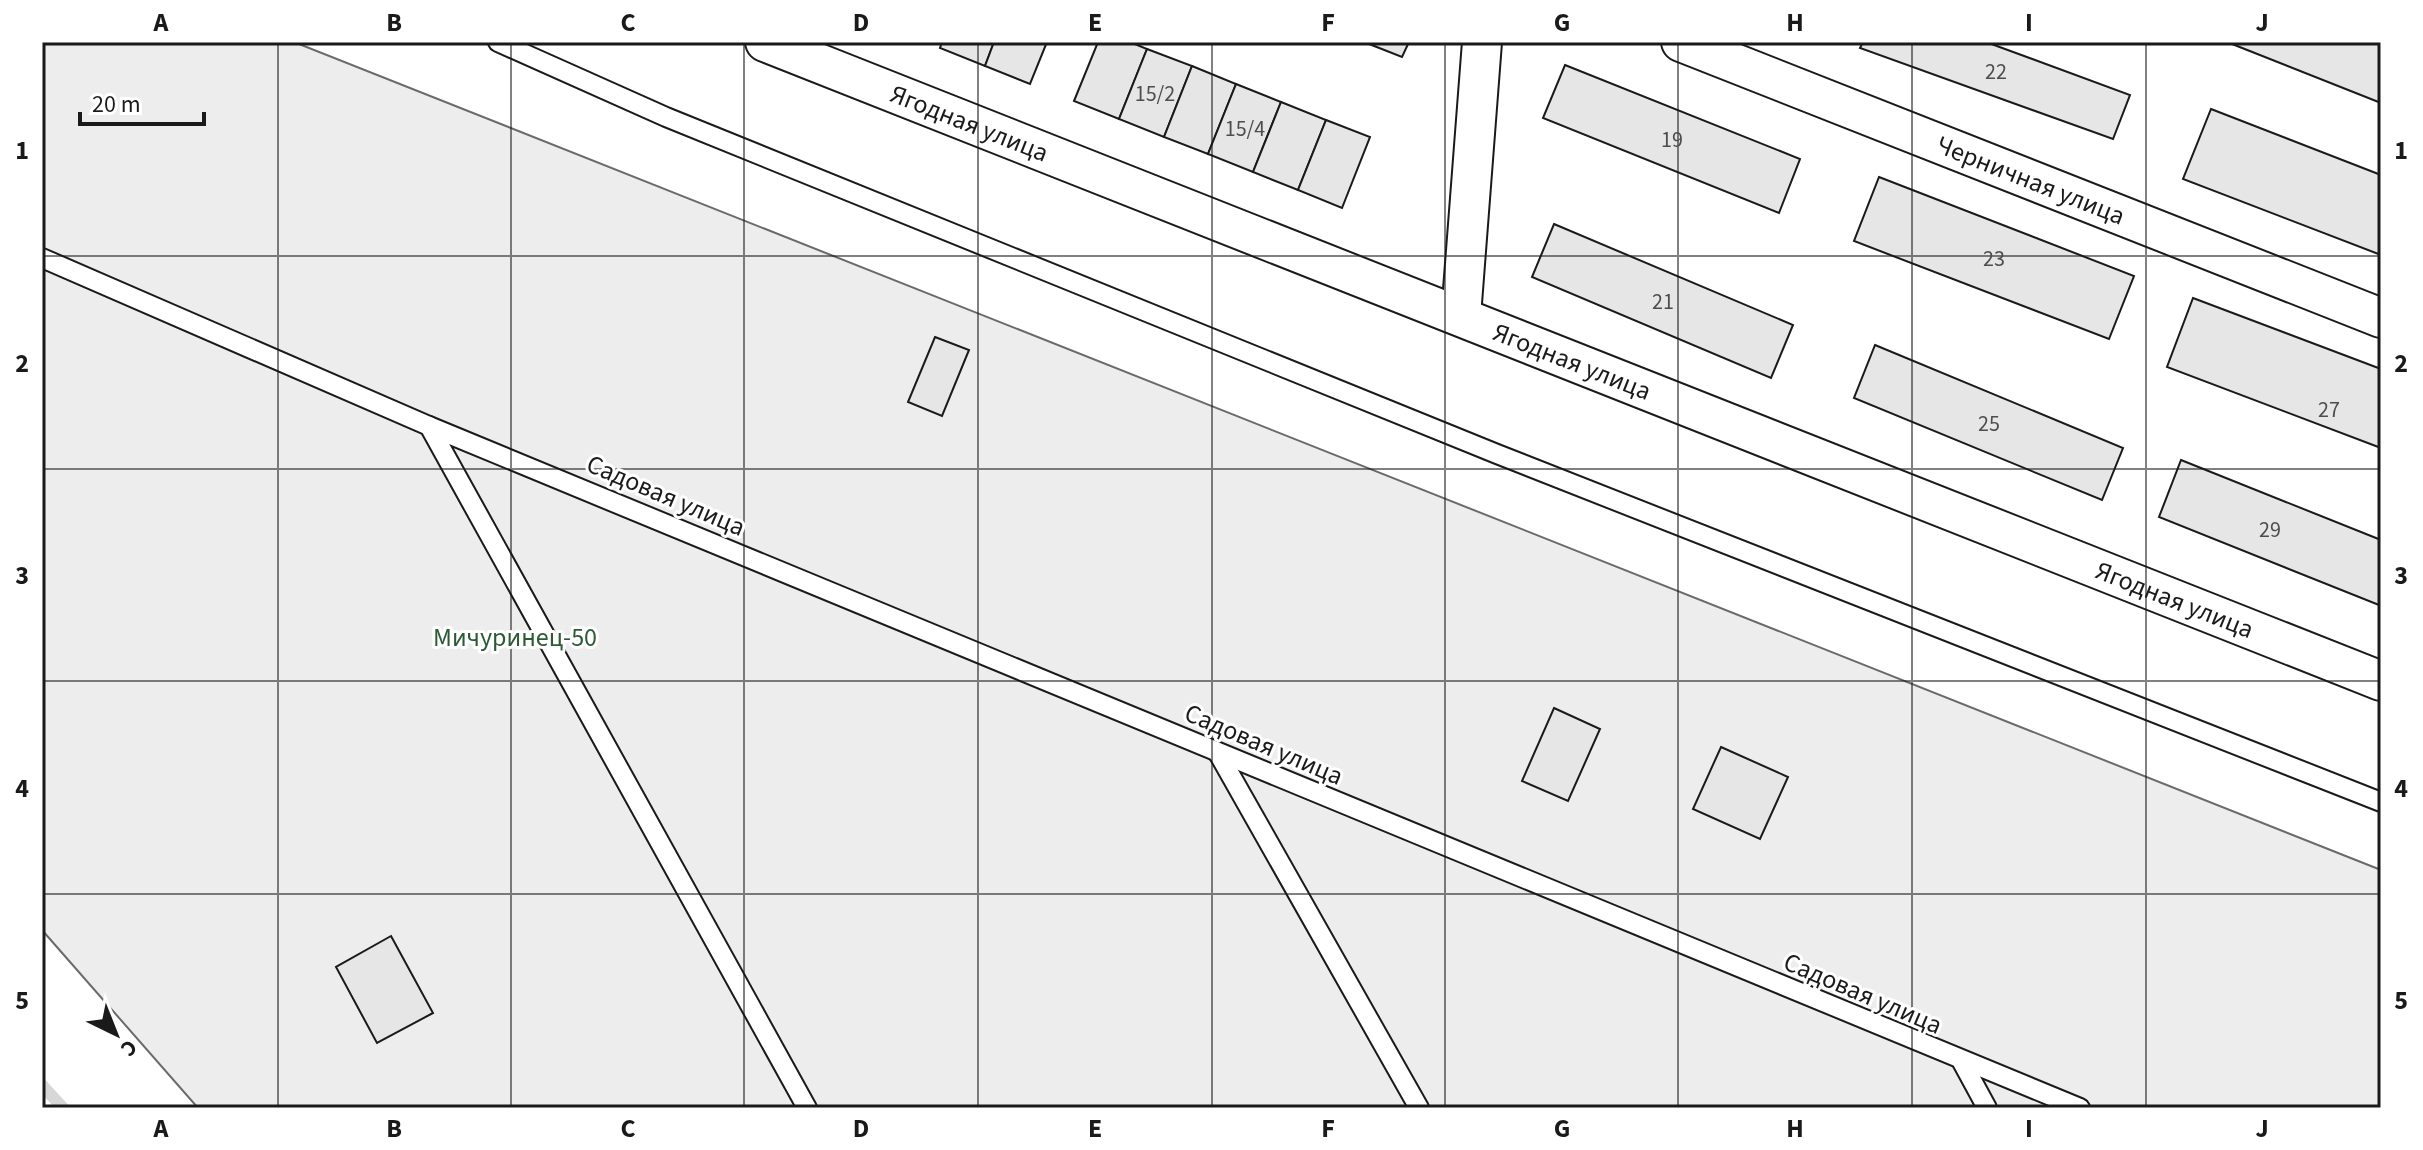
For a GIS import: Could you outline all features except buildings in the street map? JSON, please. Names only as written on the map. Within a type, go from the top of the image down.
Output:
[{"type":"street","name":"Ягодная улица","points":[[765,42],[2381,681]]},
{"type":"street","points":[[1461,316],[1482,42]]},
{"type":"street","name":"Черничная улица","points":[[1681,42],[2381,318]]},
{"type":"lane","points":[[498,42],[666,117],[1497,454],[2381,802]]},
{"type":"lane","name":"Садовая улица","points":[[42,258],[429,426],[1962,1062],[2080,1108]]},
{"type":"lane","points":[[429,426],[807,1108]]},
{"type":"lane","points":[[1218,753],[1419,1108]]},
{"type":"lane","points":[[1962,1062],[1987,1108]]},
{"type":"shaded area","name":"Мичуринец-50","points":[[42,42],[294,42],[2381,870],[2381,1108],[198,1108],[42,930]]},
{"type":"waterway","points":[[42,1085],[63,1108]]}]
